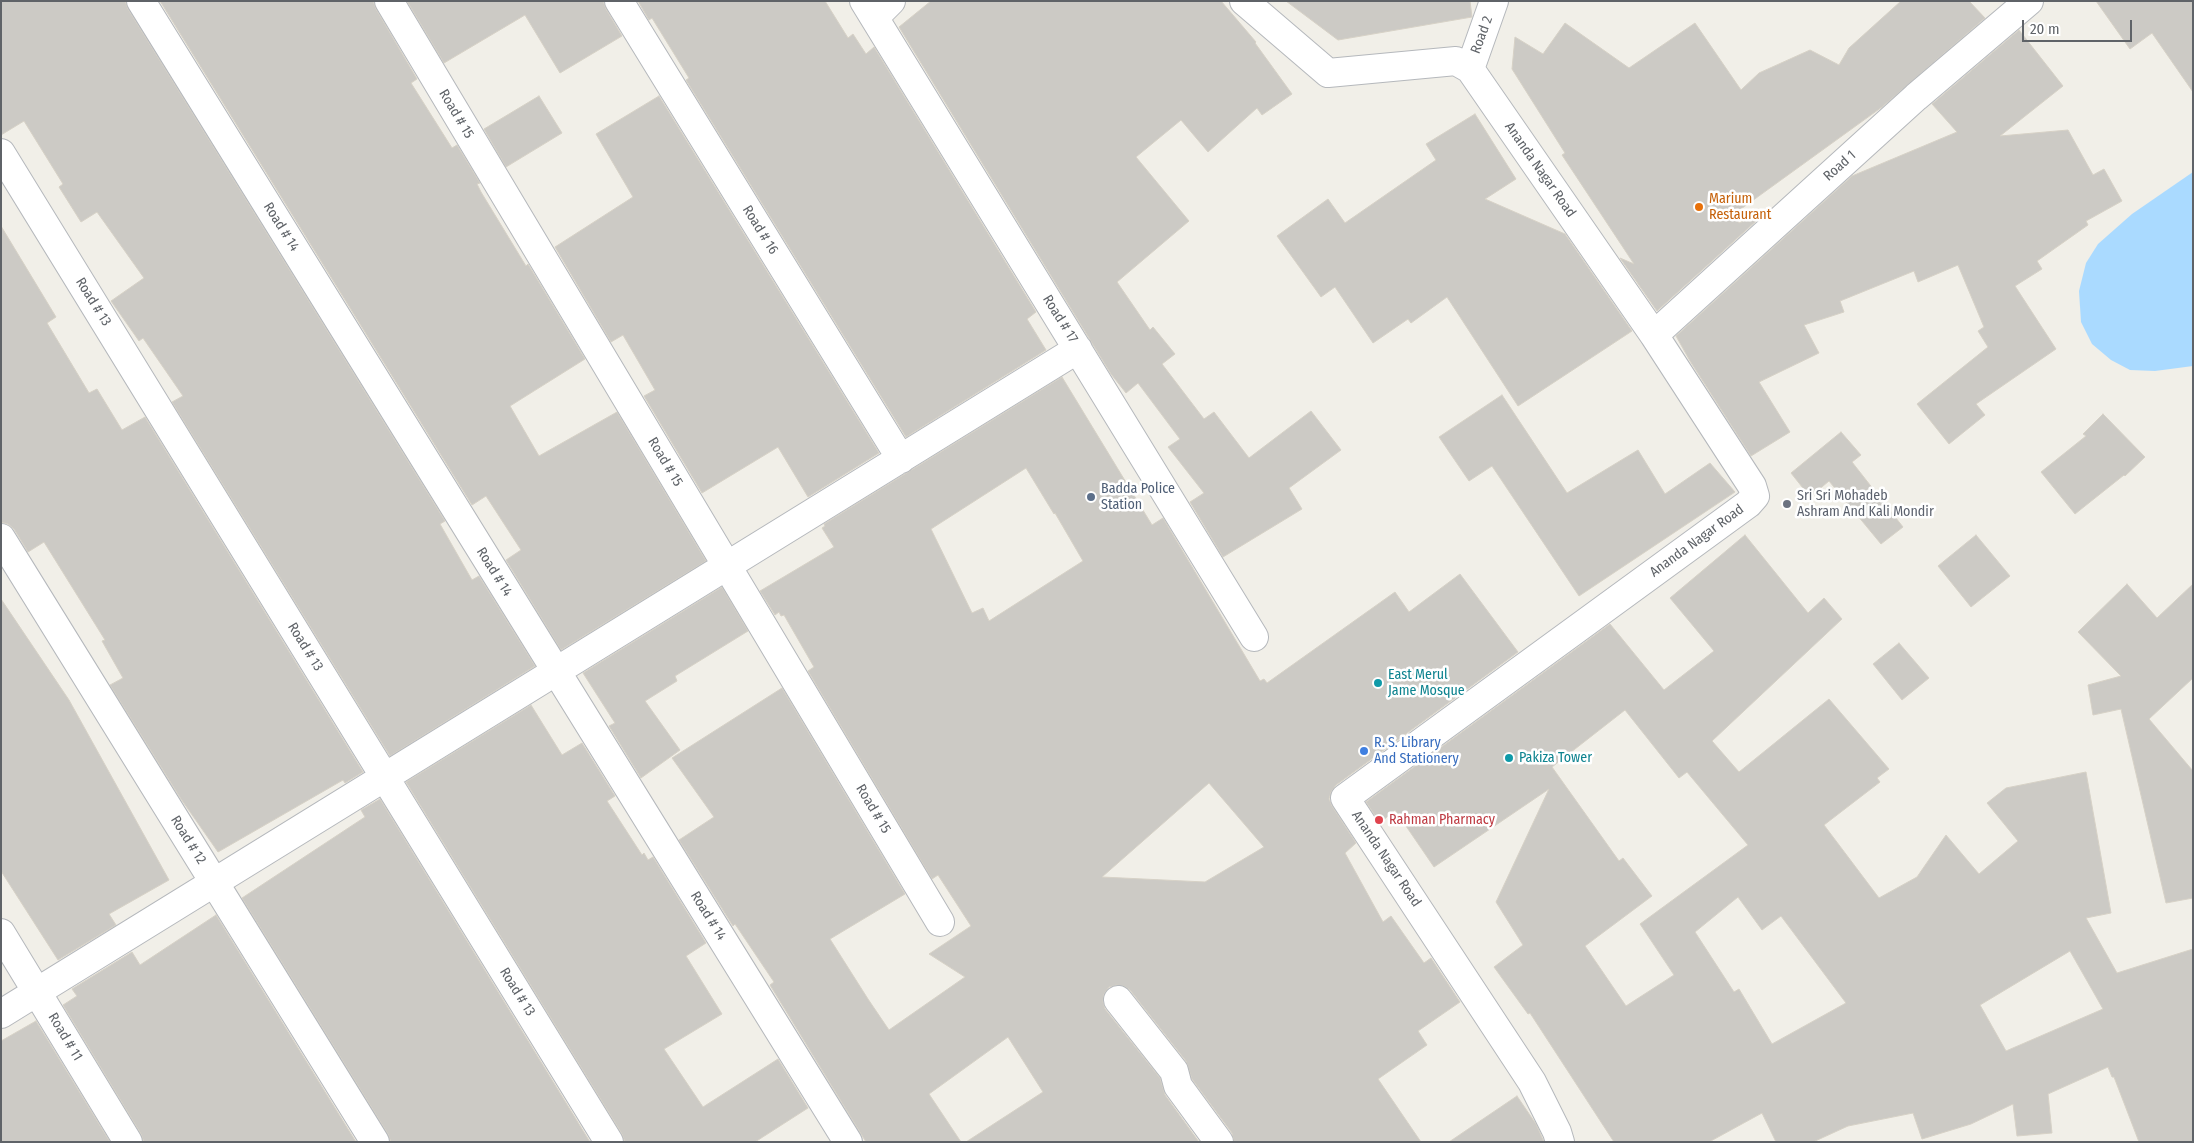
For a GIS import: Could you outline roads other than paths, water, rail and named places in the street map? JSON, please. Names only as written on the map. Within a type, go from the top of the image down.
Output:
[{"type":"street","name":"Road # 14","points":[[141,1],[848,1142]]},
{"type":"street","name":"Road # 15","points":[[389,1],[940,922]]},
{"type":"street","name":"Road # 16","points":[[619,1],[900,458]]},
{"type":"street","points":[[1244,1],[1328,73],[1456,61],[1470,69]]},
{"type":"street","name":"Road 2","points":[[1470,69],[1494,1]]},
{"type":"street","name":"Road 1","points":[[1654,334],[1908,103],[2029,1]]},
{"type":"street","name":"Road # 17","points":[[877,6],[1078,349],[1254,637]]},
{"type":"street","name":"Ananda Nagar Road","points":[[1470,69],[1654,334],[1752,486],[1755,496],[1748,504],[1345,798],[1532,1082],[1557,1132],[1560,1142]]},
{"type":"street","name":"Road # 13","points":[[1,153],[610,1142]]},
{"type":"street","points":[[1,1014],[1078,349]]},
{"type":"street","name":"Road # 12","points":[[1,538],[375,1142]]},
{"type":"street","name":"Road # 11","points":[[1,933],[128,1142]]},
{"type":"street","points":[[1118,1000],[1174,1071],[1178,1086],[1219,1142]]},
{"type":"water","points":[[2193,172],[2193,366],[2155,371],[2130,370],[2111,360],[2092,344],[2081,322],[2079,291],[2086,263],[2098,244],[2132,214]]},
{"type":"place","name":"Marium Restaurant","points":[[1699,207]]},
{"type":"place","name":"Badda Police Station","points":[[1091,497]]},
{"type":"place","name":"Sri Sri Mohadeb Ashram And Kali Mondir","points":[[1787,504]]},
{"type":"place","name":"East Merul Jame Mosque","points":[[1378,683]]},
{"type":"place","name":"R. S. Library And Stationery","points":[[1364,751]]},
{"type":"place","name":"Pakiza Tower","points":[[1509,758]]},
{"type":"place","name":"Rahman Pharmacy","points":[[1379,820]]}]
